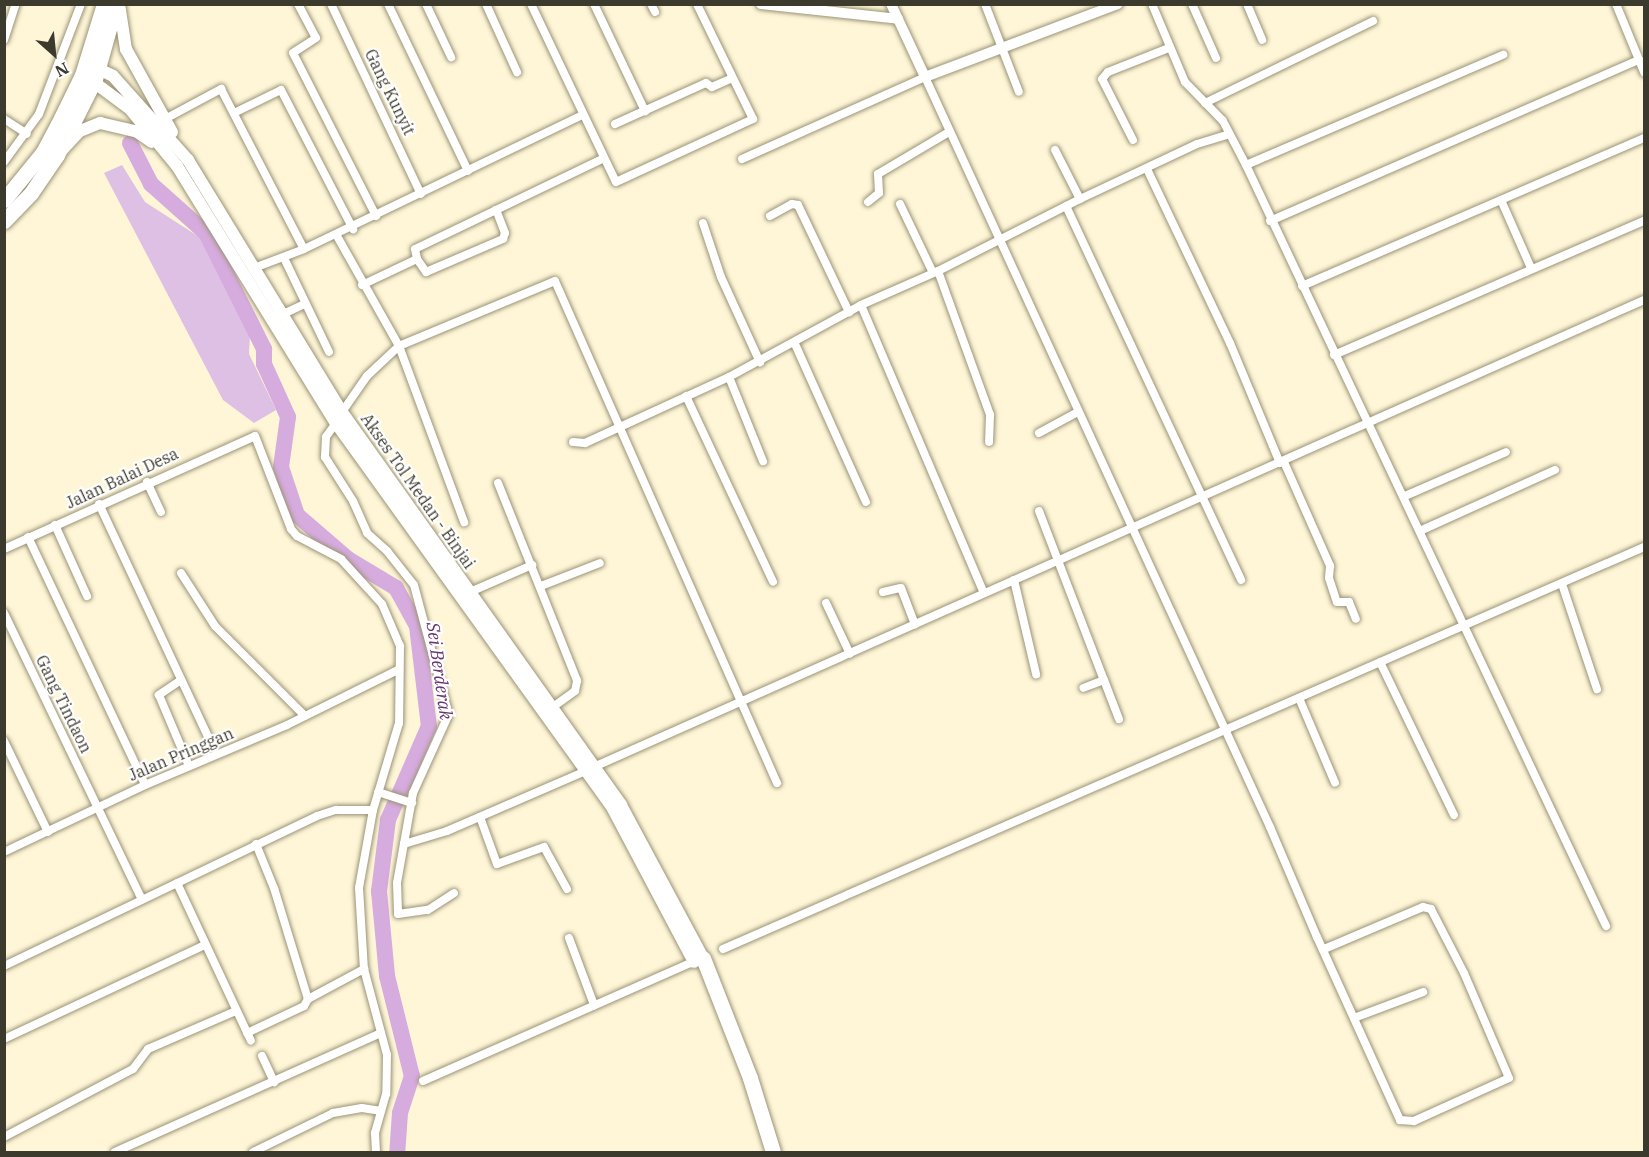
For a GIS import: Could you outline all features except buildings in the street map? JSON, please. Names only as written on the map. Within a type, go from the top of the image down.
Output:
[{"type":"highway","points":[[4,200],[43,152],[90,72],[104,4]]},
{"type":"highway","points":[[4,221],[31,193],[57,155],[117,4]]},
{"type":"highway","points":[[699,960],[762,1152]]},
{"type":"highway","points":[[699,960],[739,1049],[773,1152]]},
{"type":"main road","points":[[117,4],[126,49],[184,153]]},
{"type":"main road","name":"Akses Tol Medan - Binjai","points":[[90,72],[130,109],[165,151],[278,317],[339,418],[592,768]]},
{"type":"main road","name":"Akses Tol Medan - Binjai","points":[[90,72],[113,76],[184,153],[254,268],[278,317]]},
{"type":"main road","points":[[57,155],[80,131],[100,123],[136,131],[165,151]]},
{"type":"main road","name":"Akses Tol Medan - Binjai","points":[[339,418],[470,592],[509,652],[554,706],[640,846],[699,960]]},
{"type":"street","points":[[4,40],[16,4]]},
{"type":"street","points":[[4,162],[27,134],[64,57],[81,4]]},
{"type":"street","points":[[298,4],[316,38],[293,53],[375,216]]},
{"type":"street","name":"Gang Kunyit","points":[[331,4],[421,194]]},
{"type":"street","points":[[388,4],[468,171]]},
{"type":"street","points":[[426,4],[451,57]]},
{"type":"street","points":[[486,4],[517,72]]},
{"type":"street","points":[[531,4],[602,159],[616,182],[753,119],[697,4]]},
{"type":"street","points":[[594,4],[645,111]]},
{"type":"street","points":[[761,4],[898,19]]},
{"type":"street","points":[[891,4],[1402,1123],[1414,1121],[1509,1078],[1455,954],[1431,909],[1423,907],[1324,949]]},
{"type":"street","points":[[985,4],[1000,48],[1019,92]]},
{"type":"street","points":[[742,159],[925,77],[1118,4]]},
{"type":"street","points":[[1152,4],[1169,48],[1189,88],[1223,121],[1246,165],[1270,221],[1422,530],[1464,626],[1606,926]]},
{"type":"street","points":[[1192,4],[1216,58]]},
{"type":"street","points":[[1246,4],[1262,40]]},
{"type":"street","points":[[1616,4],[1644,72]]},
{"type":"street","points":[[1205,103],[1373,21]]},
{"type":"street","points":[[1133,140],[1102,79],[1108,72],[1169,48]]},
{"type":"street","points":[[1246,165],[1503,55]]},
{"type":"street","points":[[1270,221],[1639,60]]},
{"type":"street","points":[[615,124],[706,83],[711,87],[732,78]]},
{"type":"street","points":[[165,119],[219,89],[236,112],[304,249]]},
{"type":"street","points":[[236,112],[281,90],[352,228]]},
{"type":"street","points":[[254,268],[337,236],[582,115]]},
{"type":"street","points":[[4,119],[27,134]]},
{"type":"street","points":[[868,202],[879,193],[878,174],[949,132]]},
{"type":"street","points":[[573,442],[585,443],[729,377],[795,344],[861,305],[936,272],[1080,199],[1197,144],[1229,134]]},
{"type":"street","points":[[1302,286],[1644,138]]},
{"type":"street","points":[[1055,150],[1080,199]]},
{"type":"street","points":[[496,210],[505,233],[503,239],[426,272],[417,259],[415,249],[496,210],[602,159]]},
{"type":"street","points":[[1147,169],[1230,343],[1330,566],[1329,578],[1337,602],[1349,602],[1356,619]]},
{"type":"street","points":[[1502,200],[1531,267]]},
{"type":"street","points":[[770,216],[792,204],[798,205],[849,312]]},
{"type":"street","points":[[900,204],[936,272],[990,415],[989,442]]},
{"type":"street","points":[[1066,206],[1241,580]]},
{"type":"street","points":[[1335,355],[1531,267],[1644,221]]},
{"type":"street","points":[[703,223],[721,277],[760,362]]},
{"type":"street","points":[[337,236],[362,285],[399,346],[464,522]]},
{"type":"street","points":[[284,258],[330,352]]},
{"type":"street","points":[[362,285],[417,259]]},
{"type":"street","points":[[454,894],[428,910],[398,914],[397,883],[409,802],[448,716],[447,708],[416,590],[387,550],[366,533],[353,501],[325,457],[326,437],[367,376],[399,346],[555,281],[617,427],[777,783]]},
{"type":"street","points":[[404,844],[480,816],[592,768],[1644,300]]},
{"type":"street","points":[[278,317],[305,304]]},
{"type":"street","points":[[861,305],[984,593]]},
{"type":"street","points":[[795,344],[866,502]]},
{"type":"street","points":[[729,377],[763,461]]},
{"type":"street","points":[[686,396],[773,582]]},
{"type":"street","points":[[1039,433],[1076,413]]},
{"type":"street","name":"Jalan Balai Desa","points":[[4,549],[147,482],[253,436],[291,529],[297,536],[341,559],[382,604],[400,646],[398,670]]},
{"type":"street","points":[[1405,496],[1506,452]]},
{"type":"street","points":[[1422,530],[1555,470]]},
{"type":"street","points":[[147,482],[161,512]]},
{"type":"street","points":[[498,483],[541,586],[578,686],[554,706]]},
{"type":"street","points":[[99,504],[209,740]]},
{"type":"street","points":[[1039,511],[1119,719]]},
{"type":"street","points":[[55,525],[87,596]]},
{"type":"street","points":[[28,537],[145,785]]},
{"type":"street","points":[[723,949],[1644,547]]},
{"type":"street","points":[[541,586],[600,563]]},
{"type":"street","points":[[470,592],[532,564]]},
{"type":"street","points":[[181,573],[215,626],[305,716]]},
{"type":"street","points":[[1014,580],[1036,674]]},
{"type":"street","points":[[1562,584],[1598,689]]},
{"type":"street","points":[[883,592],[901,588],[915,624]]},
{"type":"street","points":[[826,603],[850,654]]},
{"type":"street","name":"Gang Tindaon","points":[[4,613],[142,900]]},
{"type":"street","points":[[1380,663],[1454,815]]},
{"type":"street","points":[[376,1152],[380,1111],[387,1076],[381,1033],[364,969],[359,888],[373,810],[381,793],[399,723],[398,670]]},
{"type":"street","name":"Jalan Pringgan","points":[[4,852],[145,785],[305,716],[398,670]]},
{"type":"street","points":[[181,680],[159,695],[189,766]]},
{"type":"street","points":[[1083,688],[1104,680]]},
{"type":"street","points":[[1299,698],[1335,783]]},
{"type":"street","points":[[4,741],[48,832]]},
{"type":"street","points":[[381,793],[409,802]]},
{"type":"street","points":[[4,966],[256,844],[329,812],[373,810]]},
{"type":"street","points":[[480,816],[497,864],[544,848],[567,889]]},
{"type":"street","points":[[256,844],[274,888],[308,999]]},
{"type":"street","points":[[177,883],[251,1041]]},
{"type":"street","points":[[569,938],[594,1005]]},
{"type":"street","points":[[4,1039],[205,945]]},
{"type":"street","points":[[423,1082],[699,960]]},
{"type":"street","points":[[247,1033],[304,1006],[308,999],[364,969]]},
{"type":"street","points":[[1354,1018],[1423,992]]},
{"type":"street","points":[[4,1137],[133,1069],[148,1049],[236,1011]]},
{"type":"street","points":[[115,1152],[381,1033]]},
{"type":"street","points":[[262,1056],[274,1082]]},
{"type":"street","points":[[253,1152],[333,1113],[362,1108],[380,1111]]},
{"type":"shaded area","points":[[122,165],[145,202],[204,240],[250,335],[249,354],[276,410],[254,423],[223,400],[104,173]]},
{"type":"waterway","name":"Sei Berderak","points":[[130,143],[151,184],[206,233],[264,349],[264,364],[288,417],[281,467],[297,515],[348,559],[396,588],[417,626],[429,726],[388,820],[379,891],[387,976],[412,1076],[400,1113],[397,1152]]}]
